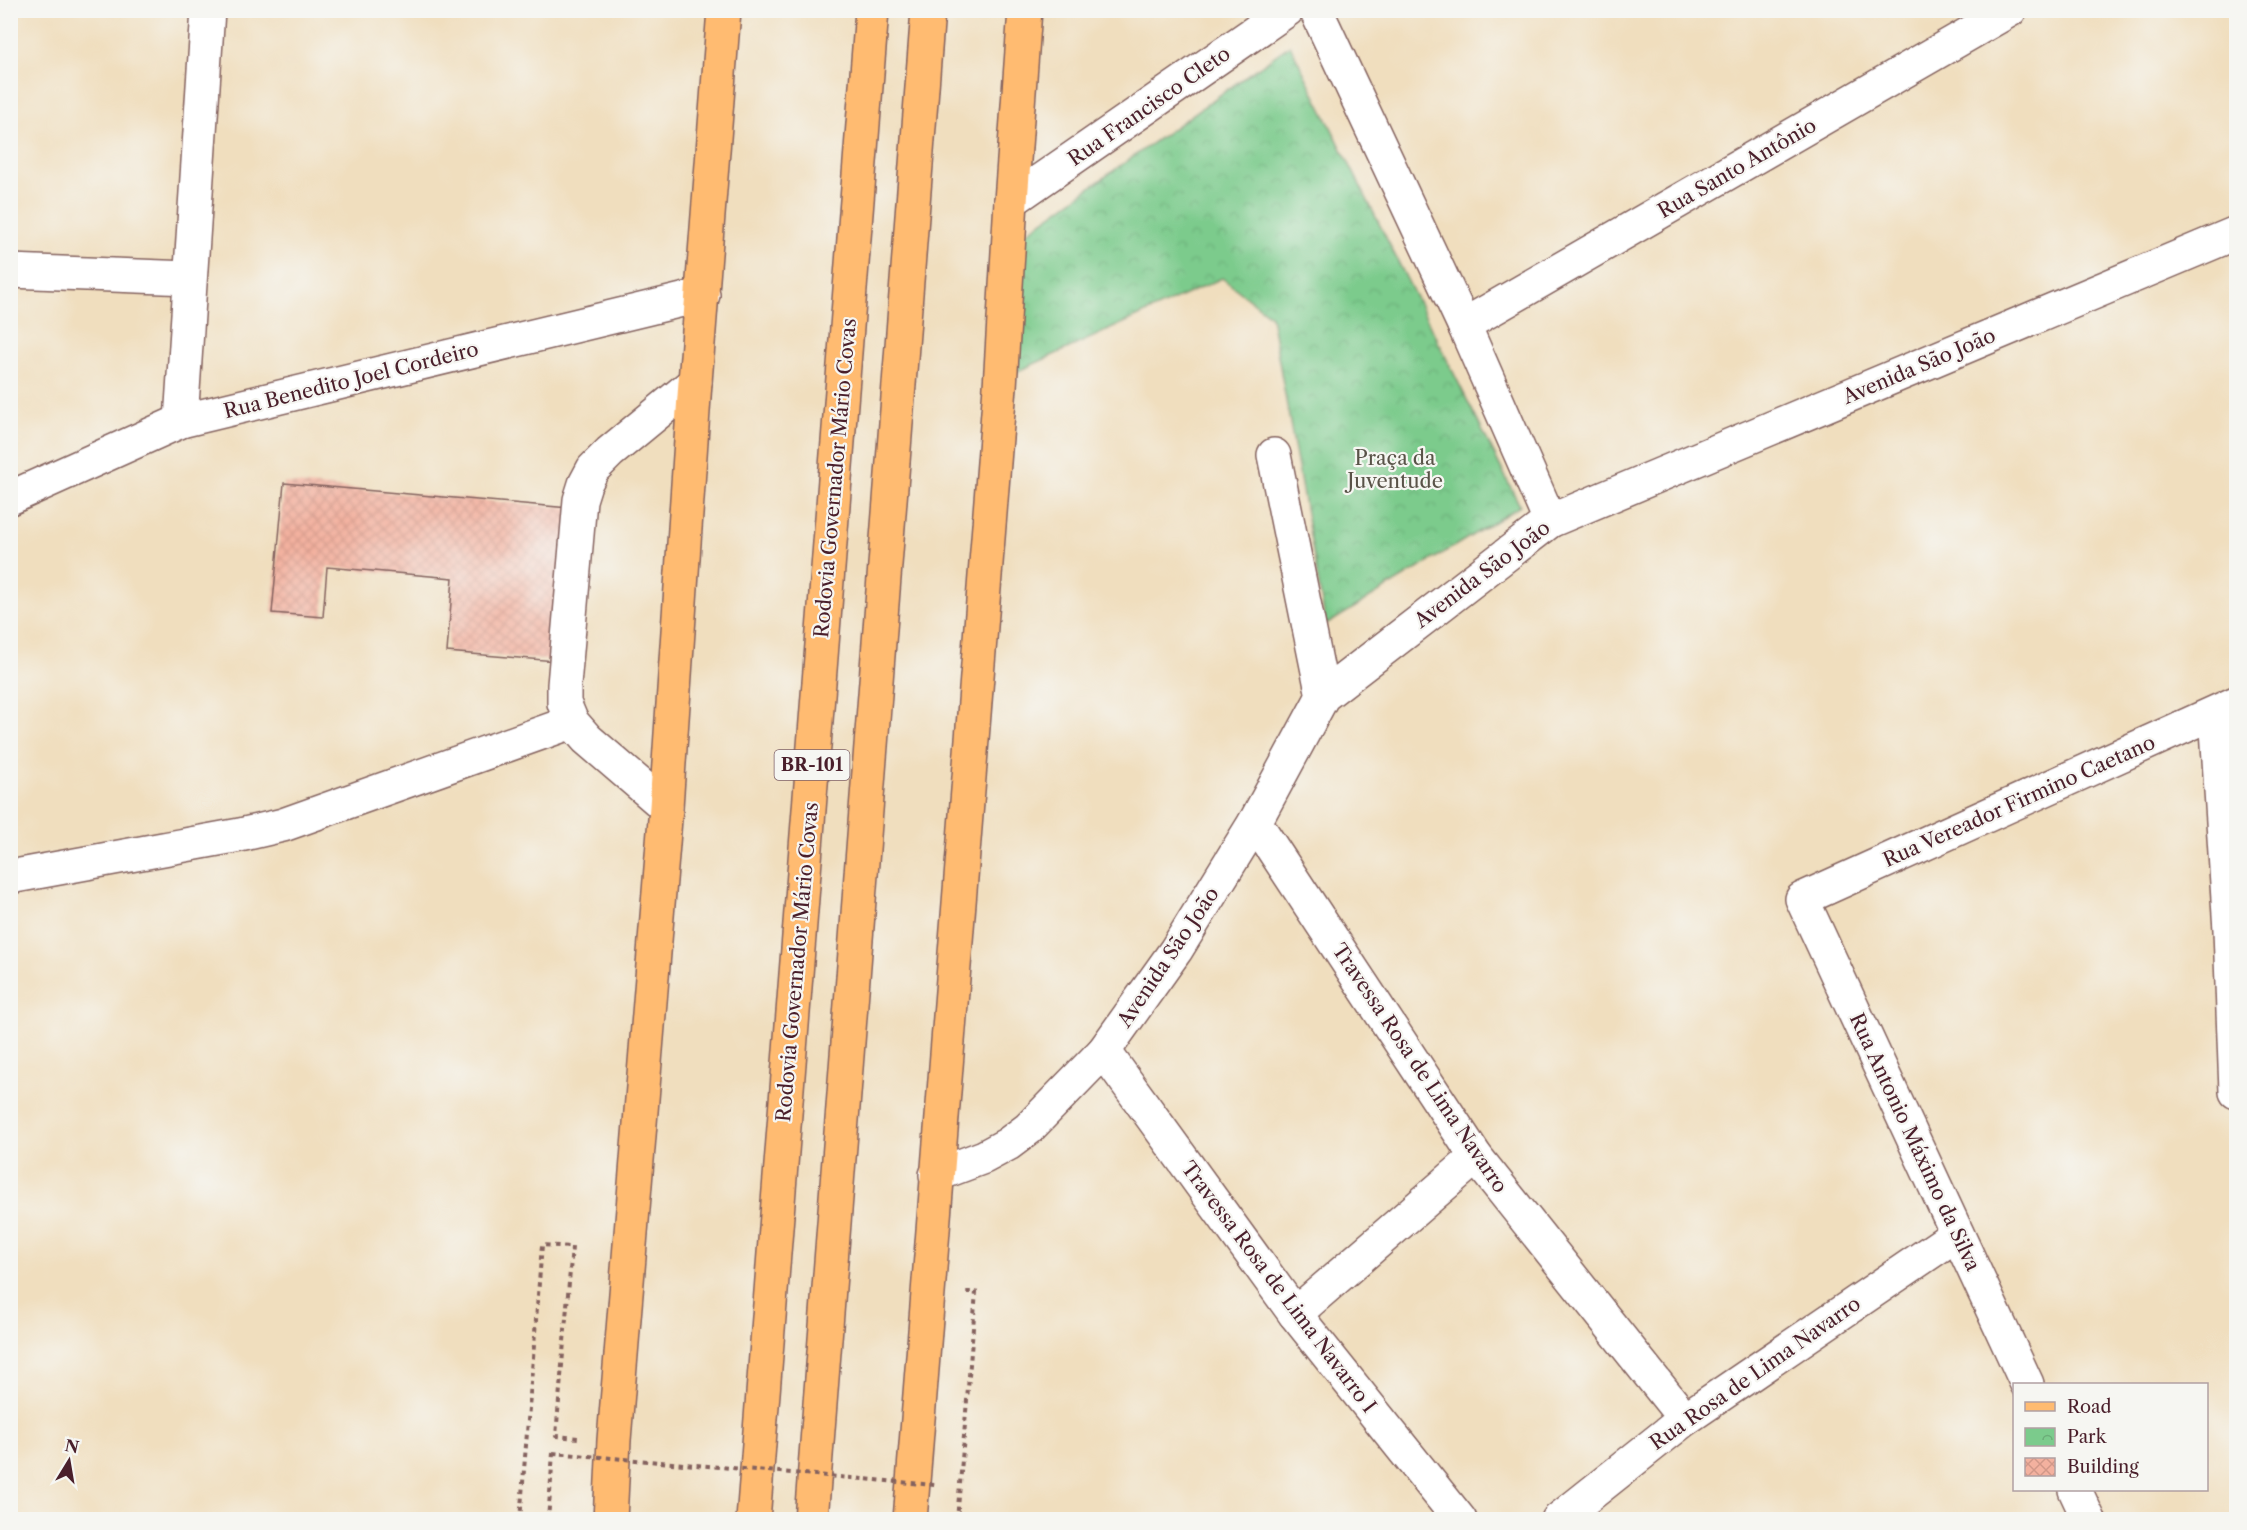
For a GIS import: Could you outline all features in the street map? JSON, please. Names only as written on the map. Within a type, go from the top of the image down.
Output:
[{"type":"main road","points":[[610,1520],[615,1428],[666,807],[695,382],[724,10]]},
{"type":"main road","name":"Rodovia Governador Mário Covas","points":[[753,1520],[872,10]]},
{"type":"main road","name":"BR-101","points":[[811,1520],[928,10]]},
{"type":"main road","points":[[910,1520],[998,411],[1025,10]]},
{"type":"street","points":[[181,421],[208,10]]},
{"type":"street","name":"Rua Francisco Cleto","points":[[1011,201],[1287,10]]},
{"type":"street","points":[[1316,10],[1464,325],[1550,522]]},
{"type":"street","name":"Rua Santo Antônio","points":[[1464,325],[2010,10]]},
{"type":"street","name":"Avenida São João","points":[[936,1175],[984,1157],[1008,1144],[1028,1129],[1104,1051],[1176,950],[1255,822],[1323,696],[1550,522],[2236,233]]},
{"type":"street","points":[[10,272],[189,278]]},
{"type":"street","name":"Rua Benedito Joel Cordeiro","points":[[10,498],[181,421],[703,295]]},
{"type":"street","points":[[666,807],[587,740],[572,722],[564,703],[564,685],[580,500],[585,484],[593,469],[610,452],[695,382]]},
{"type":"street","points":[[1274,455],[1323,696]]},
{"type":"street","points":[[2226,708],[2236,1092]]},
{"type":"street","name":"Rua Vereador Firmino Caetano","points":[[1802,899],[2226,708]]},
{"type":"street","points":[[15,876],[283,825],[572,722]]},
{"type":"street","name":"Travessa Rosa de Lima Navarro","points":[[1255,822],[1476,1157],[1685,1419]]},
{"type":"street","name":"Rua Antonio Máximo da Silva","points":[[1802,899],[2027,1383]]},
{"type":"street","name":"Travessa Rosa de Lima Navarro I","points":[[1104,1051],[1295,1314],[1460,1520]]},
{"type":"street","points":[[1295,1314],[1476,1157]]},
{"type":"street","name":"Rua Rosa de Lima Navarro","points":[[1558,1520],[1685,1419],[1957,1234]]},
{"type":"street","points":[[2075,1491],[2089,1520]]},
{"type":"path","points":[[520,1520],[542,1245],[572,1247],[556,1436]]},
{"type":"path","points":[[548,1520],[553,1453],[935,1485]]},
{"type":"green space","name":"Praça da Juventude","points":[[1290,45],[1520,506],[1326,625],[1271,316],[1222,278],[1012,374],[1022,236]]},
{"type":"building","points":[[284,483],[569,508],[556,661],[447,652],[453,578],[327,567],[323,617],[272,613]]}]
